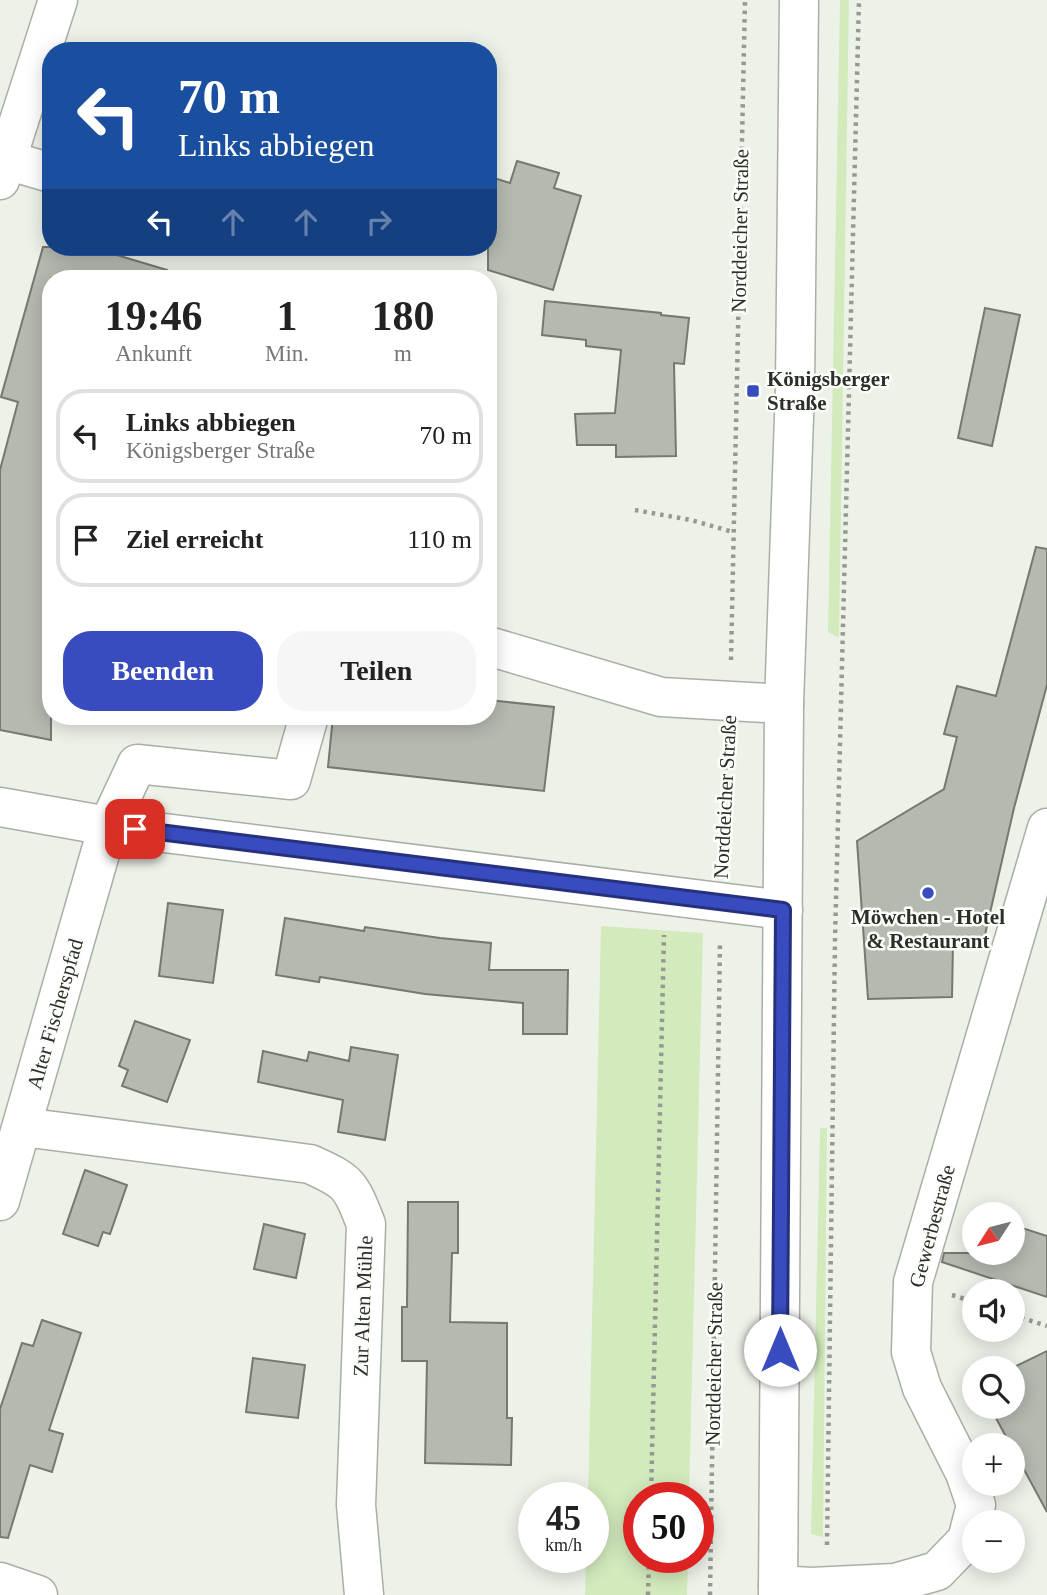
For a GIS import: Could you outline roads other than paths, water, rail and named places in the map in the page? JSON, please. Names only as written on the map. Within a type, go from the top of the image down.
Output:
[{"type":"street","points":[[45,42],[58,0]]},
{"type":"street","points":[[778,1590],[785,704],[794,388],[799,0]]},
{"type":"street","points":[[42,50],[4,170],[42,172]]},
{"type":"street","points":[[497,649],[661,697],[785,704]]},
{"type":"street","name":"Alter Fischerspfad","points":[[0,1201],[108,826],[137,764],[291,780],[306,725]]},
{"type":"street","points":[[0,807],[108,826],[783,910]]},
{"type":"street","name":"Gewerbestraße","points":[[778,1590],[895,1583],[937,1571],[967,1540],[976,1505],[965,1473],[922,1388],[911,1352],[913,1282],[1034,917],[1047,828]]},
{"type":"street","name":"Zur Alten Mühle","points":[[23,1127],[310,1164],[336,1176],[352,1189],[366,1224],[356,1505],[364,1595]]},
{"type":"street","points":[[0,1582],[38,1595]]},
{"type":"place","name":"Königsberger Straße","points":[[753,391]]},
{"type":"place","name":"Möwchen - Hotel & Restaurant","points":[[928,893]]}]
